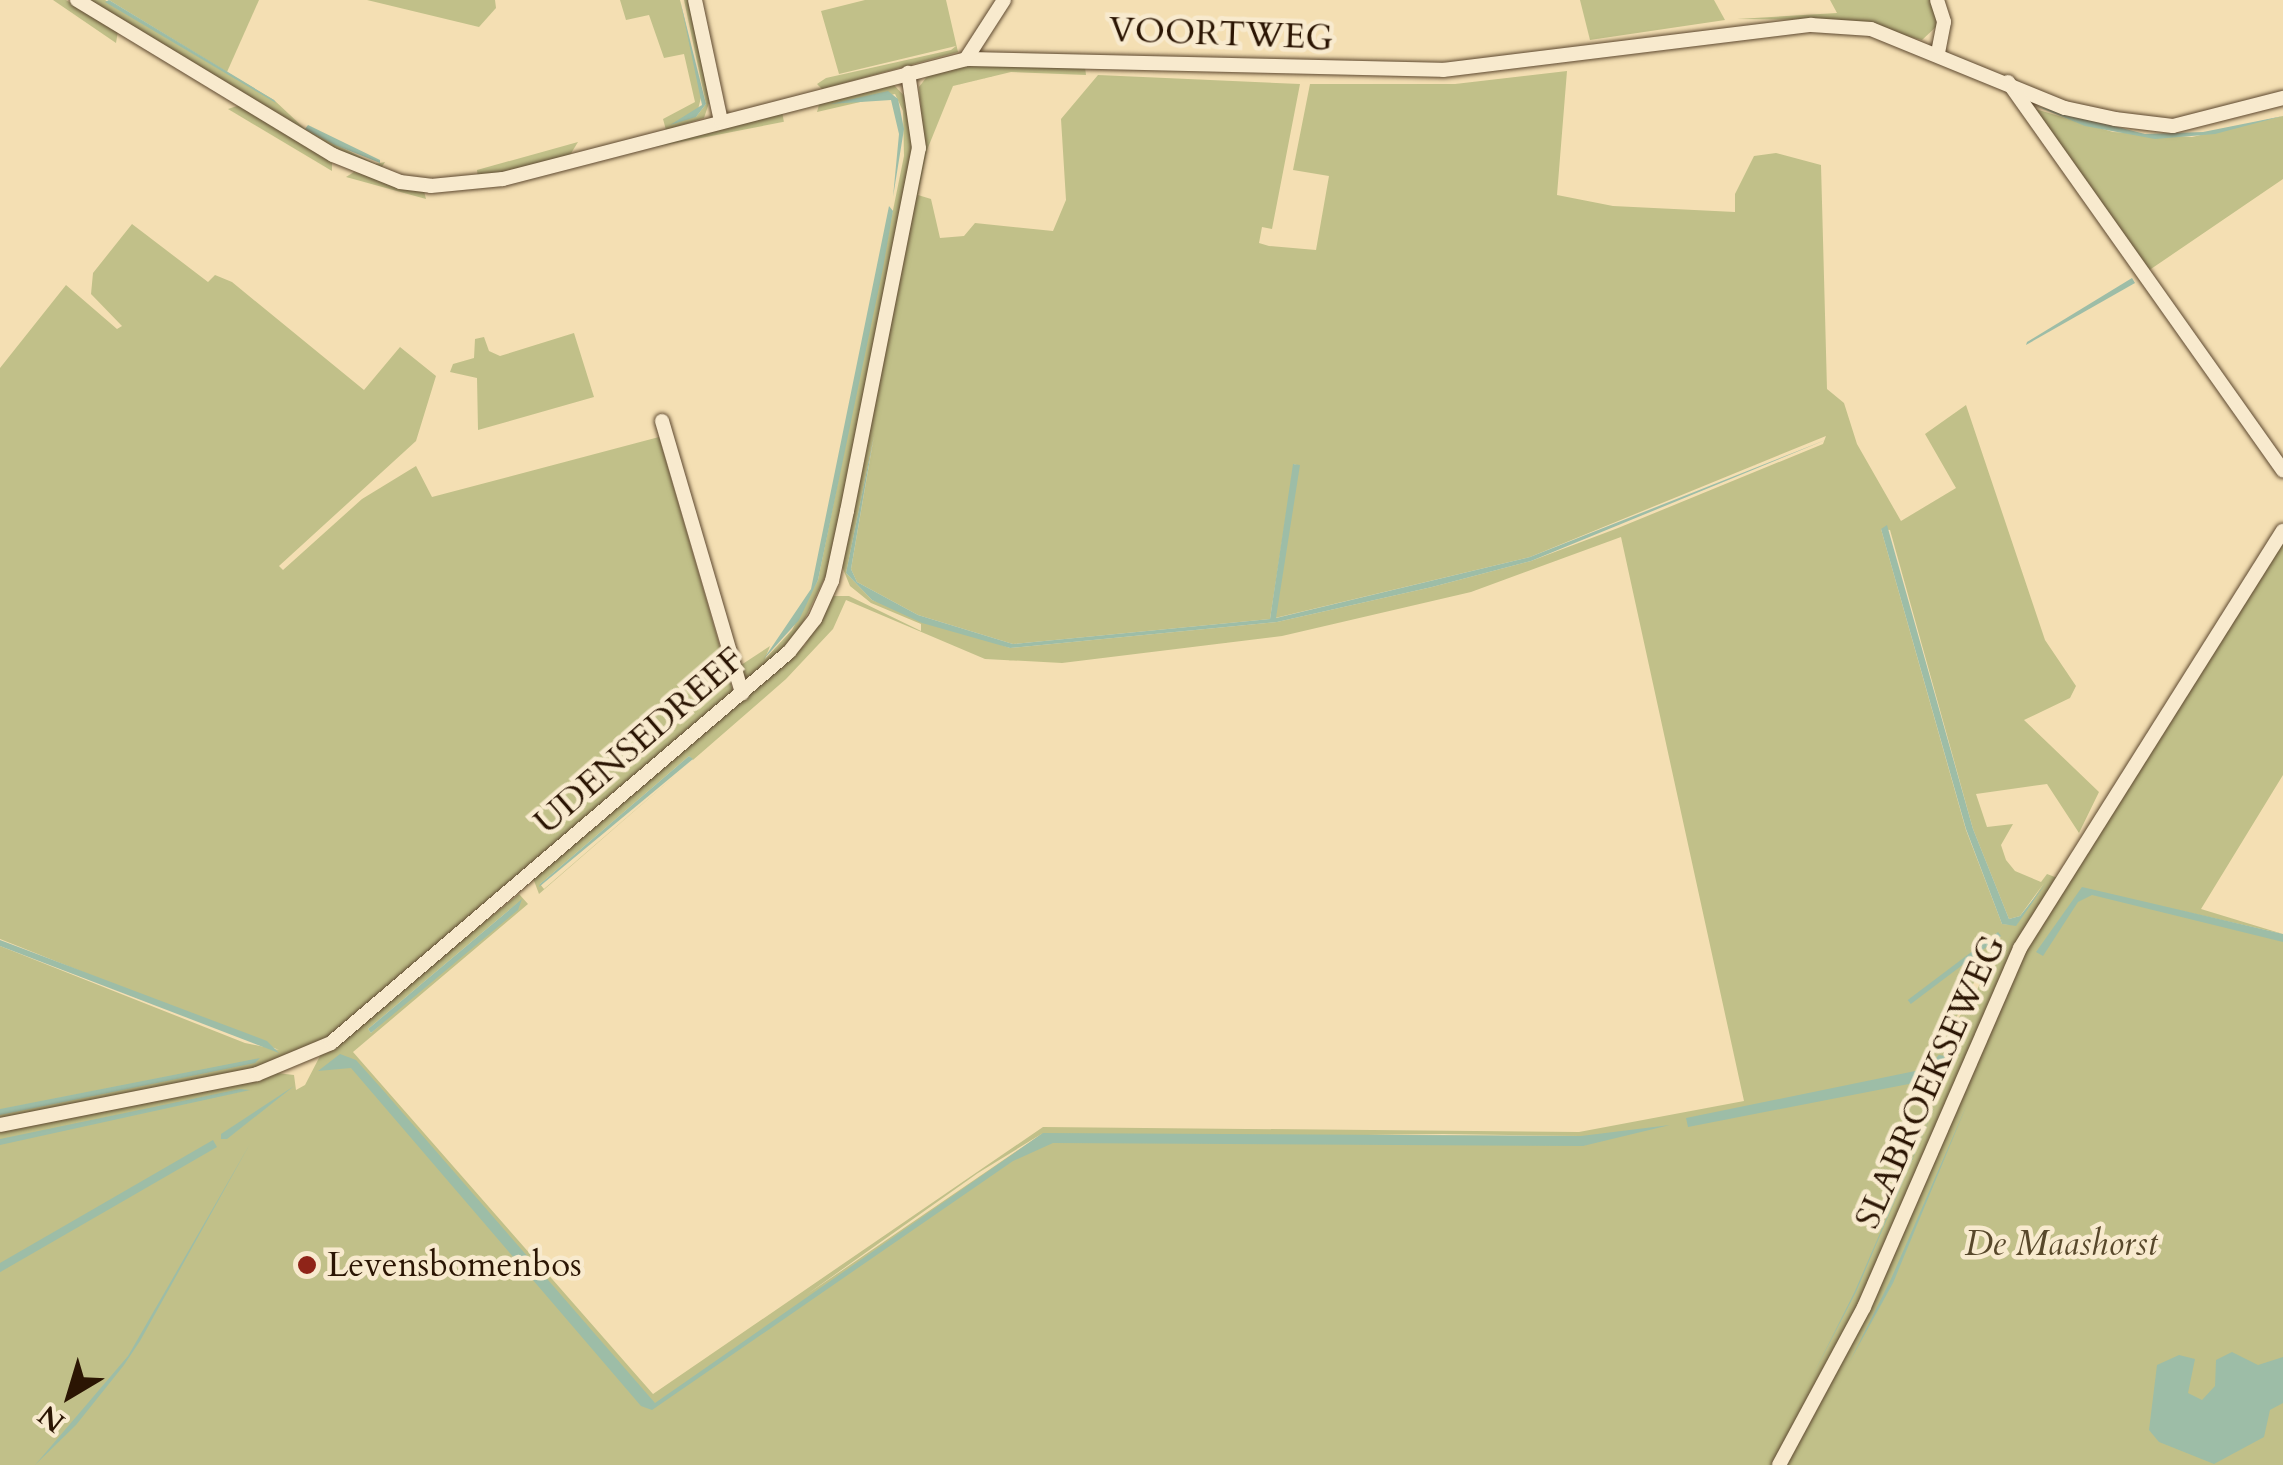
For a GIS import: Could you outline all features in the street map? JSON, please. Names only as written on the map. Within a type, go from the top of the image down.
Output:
[{"type":"street","name":"VOORTWEG","points":[[77,0],[333,155],[400,182],[503,178],[966,59],[1442,70],[1811,25],[1871,29],[1938,53],[2065,108],[2173,126],[2283,98]]},
{"type":"street","points":[[695,0],[721,121]]},
{"type":"street","points":[[966,59],[1004,0]]},
{"type":"street","points":[[1937,0],[1944,22],[1938,53]]},
{"type":"street","name":"UDENSEDREEF","points":[[0,1126],[257,1074],[331,1043],[742,693],[807,630],[832,581],[919,148],[908,73]]},
{"type":"street","points":[[2008,82],[2283,471]]},
{"type":"street","points":[[662,421],[742,693]]},
{"type":"street","name":"SLABROEKSEWEG","points":[[1779,1465],[1864,1307],[2020,948],[2283,531]]},
{"type":"green space","points":[[53,0],[66,0],[118,31],[116,43]]},
{"type":"green space","points":[[88,0],[105,0],[274,100],[305,129],[375,164],[385,162],[382,167],[340,153]]},
{"type":"green space","points":[[109,0],[259,0],[227,72]]},
{"type":"green space","points":[[367,0],[495,0],[496,8],[479,27]]},
{"type":"green space","points":[[620,0],[680,0],[702,94],[696,117],[706,104],[684,0],[691,0],[712,94],[704,118],[666,130],[663,119],[695,102],[684,54],[664,58],[649,15],[626,20]]},
{"type":"green space","points":[[865,0],[946,0],[958,52],[822,89],[817,84],[826,78],[956,46],[839,74],[821,11]]},
{"type":"green space","points":[[1580,0],[1714,0],[1725,20],[1590,40]]},
{"type":"green space","points":[[1830,0],[1932,0],[1938,25],[1922,40],[1841,20],[1737,19],[1837,13]]},
{"type":"green space","name":"De Maashorst","points":[[970,66],[1085,67],[1086,75],[1011,72],[953,86],[927,150],[918,195],[931,199],[940,238],[964,236],[975,223],[1053,231],[1066,200],[1061,119],[1098,75],[1300,84],[1272,229],[1262,227],[1259,243],[1269,246],[1316,250],[1329,176],[1293,170],[1310,84],[1455,84],[1567,71],[1557,195],[1613,206],[1735,212],[1735,194],[1754,156],[1776,153],[1821,165],[1827,389],[1844,403],[1857,444],[1901,521],[1956,488],[1925,434],[1966,405],[2045,640],[2076,686],[2070,698],[2024,720],[2099,792],[2079,833],[2047,784],[1976,794],[1987,827],[2013,824],[2001,845],[2006,860],[2015,871],[2041,882],[2047,874],[2068,882],[2283,542],[2283,775],[2201,909],[2283,934],[2160,906],[2283,938],[2283,1465],[0,1465],[0,946],[245,1043],[279,1050],[0,939],[0,368],[66,285],[117,329],[122,326],[91,294],[93,273],[132,224],[208,282],[215,275],[232,282],[364,390],[400,347],[436,376],[416,441],[279,566],[283,570],[362,499],[416,466],[432,497],[659,437],[734,695],[342,1029],[277,1073],[294,1075],[296,1090],[305,1085],[321,1054],[519,894],[528,904],[353,1052],[653,1394],[1043,1127],[1579,1132],[1744,1101],[1621,537],[1471,592],[1282,636],[1062,663],[985,659],[846,600],[833,629],[786,679],[540,884],[544,889],[683,769],[539,894],[533,878],[805,645],[832,596],[849,596],[921,631],[921,624],[871,603],[850,586],[841,564],[924,146],[919,87],[929,74]],"holes":[[[874,436],[851,569],[857,582],[918,615],[1013,644],[1270,619],[1294,464],[1299,466],[1275,618],[1530,557],[1826,436],[1823,444],[1531,561],[1277,622],[1010,648],[872,600],[846,573]],[[1881,529],[1890,530],[1973,829],[2009,919],[2020,916],[2044,883],[2016,925],[2002,924],[1966,830]],[[521,900],[371,1033],[368,1029]],[[2001,936],[1977,990],[1950,1031],[1968,993]],[[1043,1133],[806,1295],[978,1173]],[[1443,1134],[1582,1136],[1367,1135]]]},
{"type":"green space","points":[[894,85],[907,99],[913,157],[831,565],[793,643],[753,679],[744,677],[738,667],[770,646],[765,659],[792,630],[818,580],[904,156],[903,111],[895,94],[817,112],[820,101]]},
{"type":"green space","points":[[240,105],[332,161],[332,171],[228,109]]},
{"type":"green space","points":[[2029,107],[2113,132],[2192,137],[2283,116],[2283,179],[2148,271]]},
{"type":"green space","points":[[782,112],[784,122],[641,150],[639,140]]},
{"type":"green space","points":[[578,142],[570,155],[478,178],[477,170]]},
{"type":"green space","points":[[354,172],[424,191],[426,199],[346,177]]},
{"type":"green space","points":[[574,333],[594,397],[478,430],[477,378],[450,372],[453,364],[474,358],[475,339],[484,337],[489,351],[500,356]]},
{"type":"shaded area","points":[[109,0],[274,100],[276,103],[105,2]]},
{"type":"shaded area","points":[[680,0],[706,104],[696,117],[670,125],[702,105]]},
{"type":"shaded area","points":[[888,91],[898,99],[904,129],[893,197],[899,134],[891,100],[830,104]]},
{"type":"shaded area","points":[[2036,106],[2145,134],[2203,132],[2283,116],[2215,134],[2155,139],[2085,126]]},
{"type":"shaded area","points":[[308,125],[380,163],[335,145],[305,129]]},
{"type":"shaded area","points":[[889,206],[893,211],[883,268],[818,580],[799,620],[763,660],[811,589]]},
{"type":"shaded area","points":[[2132,278],[2135,283],[2026,345],[2027,342]]},
{"type":"shaded area","points":[[874,435],[851,569],[857,582],[918,615],[1013,644],[1270,619],[1293,464],[1300,465],[1276,618],[1530,557],[1828,439],[1531,561],[1432,587],[1277,622],[1010,648],[922,623],[872,600],[846,573]]},
{"type":"shaded area","points":[[1887,525],[1973,829],[2009,919],[2020,916],[2046,883],[2016,926],[2002,924],[1966,829],[1881,529]]},
{"type":"shaded area","points":[[689,756],[693,759],[539,887],[540,884]]},
{"type":"shaded area","points":[[2082,887],[2283,934],[2283,942],[2092,895],[2078,902],[2043,956],[2036,952]]},
{"type":"shaded area","points":[[522,899],[518,910],[371,1033],[368,1029]]},
{"type":"shaded area","points":[[1998,932],[2001,936],[1911,1004],[1908,1000]]},
{"type":"shaded area","points":[[0,940],[267,1041],[279,1053],[0,946]]},
{"type":"shaded area","points":[[340,1054],[356,1060],[655,1403],[1043,1133],[1581,1136],[1670,1125],[1583,1146],[1053,1143],[1013,1161],[652,1410],[641,1406],[351,1068],[318,1071]]},
{"type":"shaded area","points":[[1939,1055],[1945,1056],[1942,1065],[1919,1082],[1688,1127],[1686,1118],[1925,1069]]},
{"type":"shaded area","points":[[260,1058],[255,1063],[0,1115],[0,1109]]},
{"type":"shaded area","points":[[1944,1085],[1856,1292],[1813,1375],[1855,1291]]},
{"type":"shaded area","points":[[294,1086],[227,1139],[221,1139],[221,1134]]},
{"type":"shaded area","points":[[250,1090],[0,1145],[0,1139]]},
{"type":"shaded area","points":[[1968,1102],[1893,1283],[1849,1363],[1891,1279]]},
{"type":"shaded area","points":[[213,1140],[217,1147],[0,1272],[0,1263]]},
{"type":"shaded area","points":[[251,1142],[124,1365],[76,1425],[35,1465],[128,1356]]},
{"type":"shaded area","points":[[2232,1352],[2258,1365],[2283,1357],[2283,1403],[2270,1410],[2264,1437],[2214,1464],[2159,1442],[2149,1430],[2157,1365],[2179,1355],[2195,1359],[2188,1393],[2202,1400],[2215,1386],[2216,1360]]},
{"type":"place","name":"Levensbomenbos","points":[[307,1265]]}]
